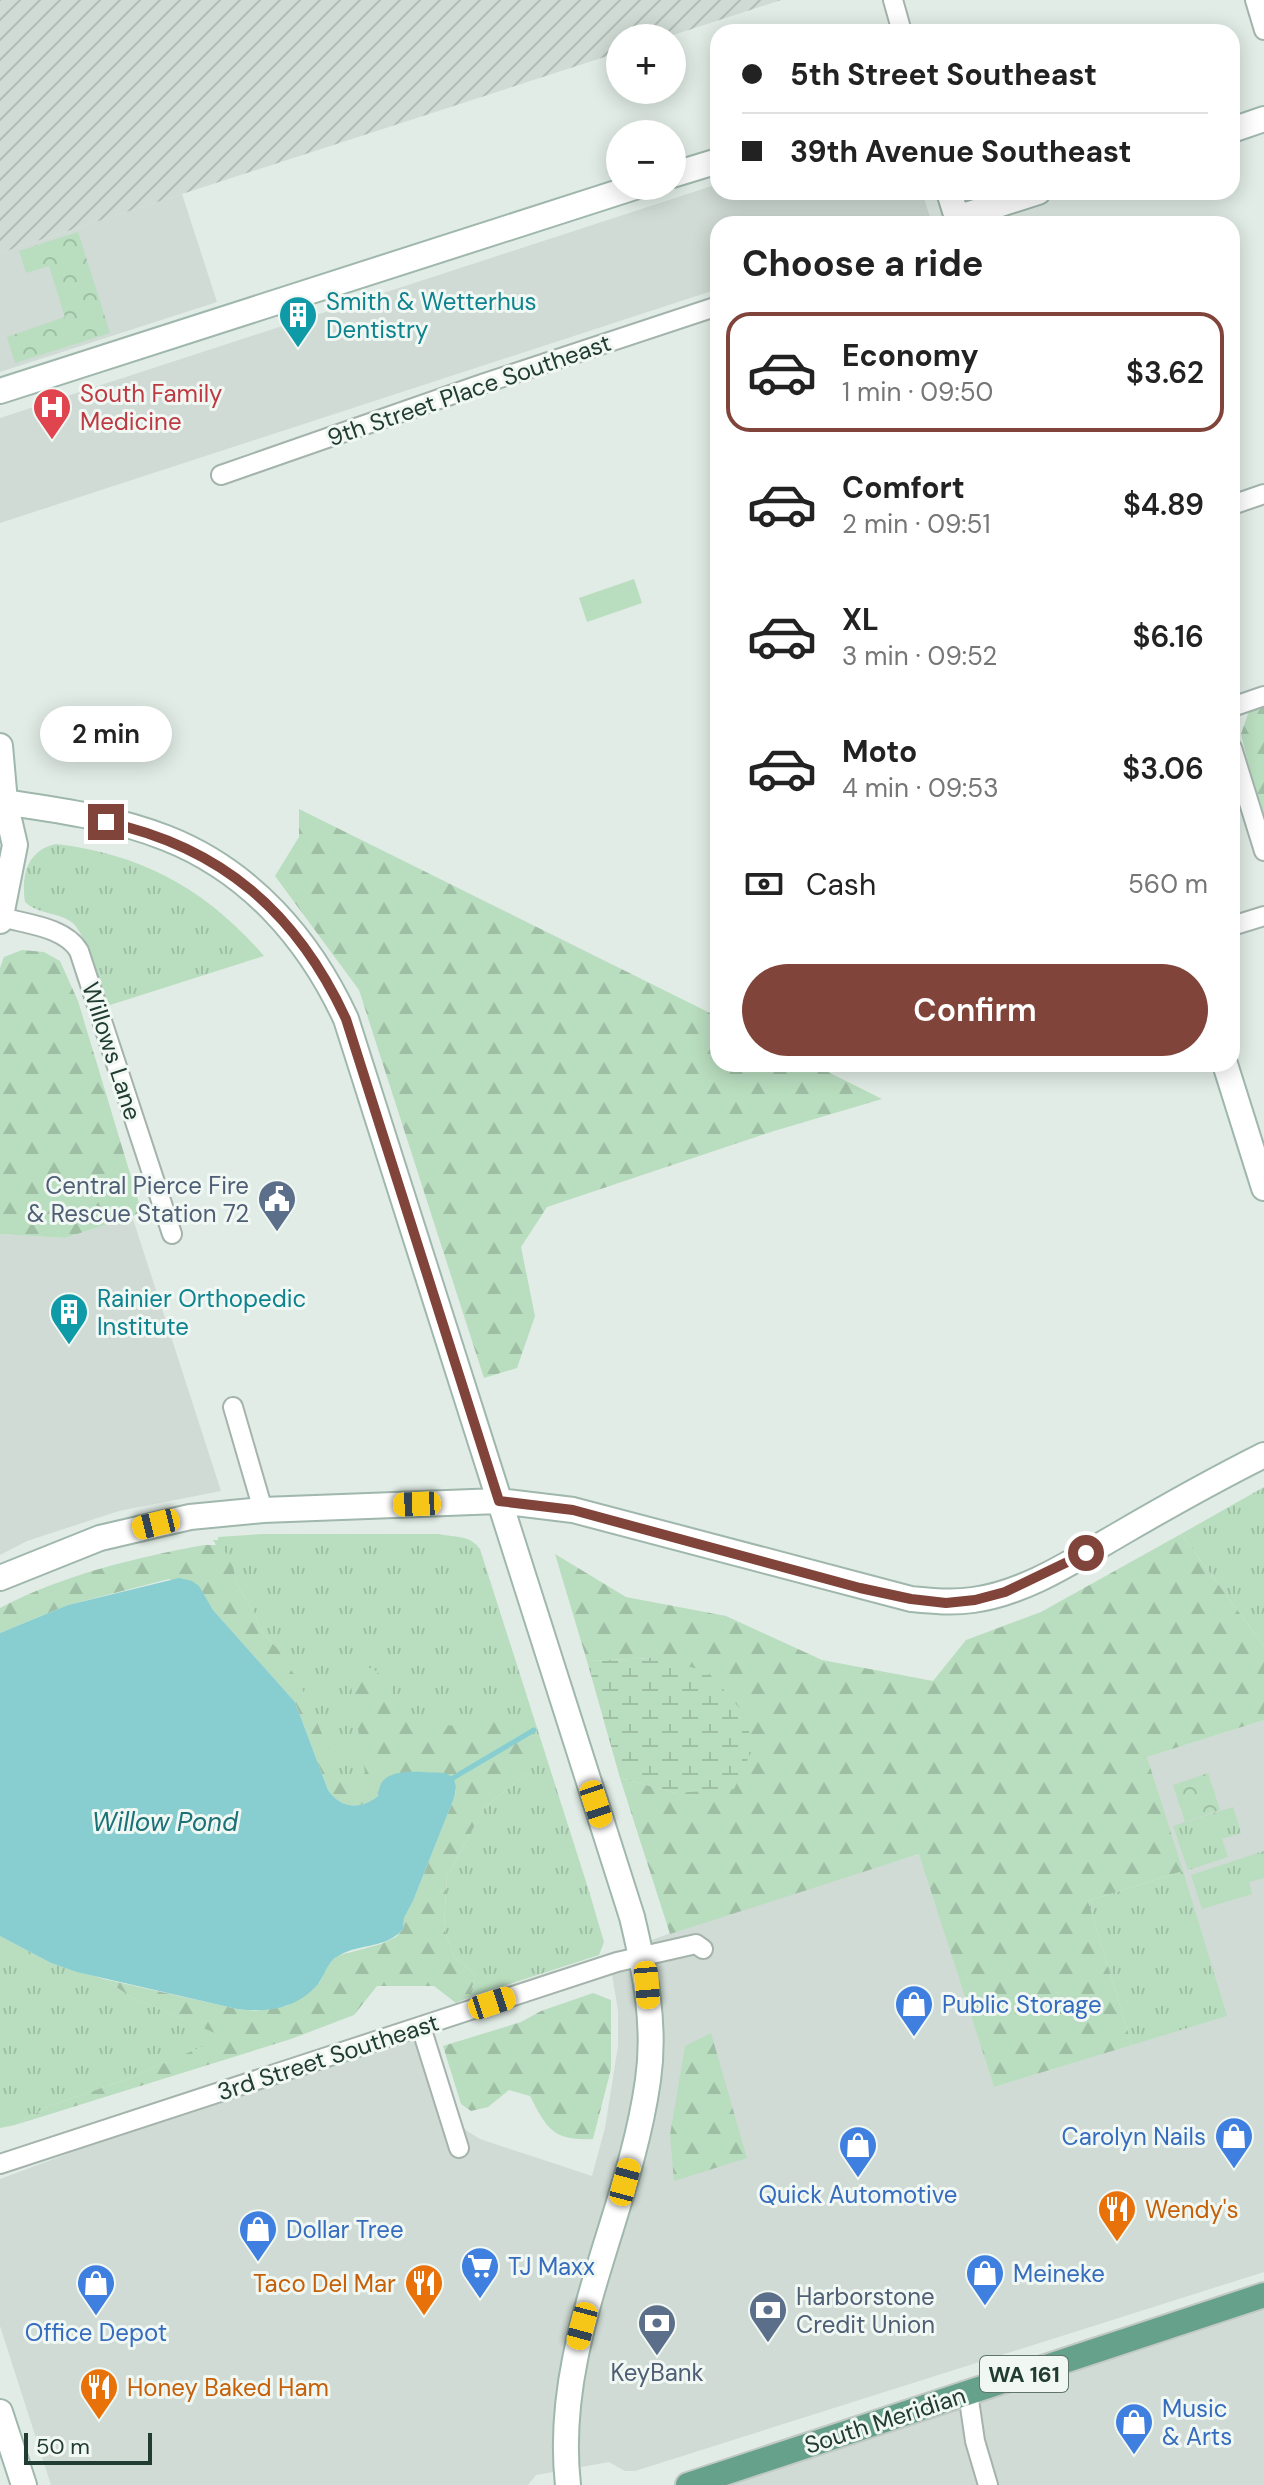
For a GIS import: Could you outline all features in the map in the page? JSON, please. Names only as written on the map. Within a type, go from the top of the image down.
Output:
[{"type":"main road","name":"South Meridian","points":[[688,2485],[1264,2295]]},
{"type":"main road","points":[[712,2485],[743,2467]]},
{"type":"street","points":[[893,0],[900,24]]},
{"type":"street","points":[[1255,0],[1264,30]]},
{"type":"street","points":[[1240,127],[1264,119]]},
{"type":"street","points":[[686,171],[710,163]]},
{"type":"street","points":[[0,391],[606,196]]},
{"type":"street","points":[[973,216],[1016,200]]},
{"type":"street","name":"9th Street Place Southeast","points":[[221,475],[710,309]]},
{"type":"street","points":[[1240,502],[1264,494]]},
{"type":"street","points":[[1240,704],[1264,696]]},
{"type":"street","points":[[0,746],[2,808],[15,845],[1,919]]},
{"type":"street","points":[[1240,774],[1264,851]]},
{"type":"street","points":[[2,808],[130,827],[165,837],[202,855],[240,880],[281,917],[328,980],[346,1019],[632,1917],[650,2015],[644,2107],[572,2370],[566,2427],[568,2485]]},
{"type":"street","points":[[1240,924],[1264,916]]},
{"type":"street","name":"Willows Lane","points":[[1,919],[56,932],[75,943],[172,1234]]},
{"type":"street","points":[[1228,1072],[1264,1188]]},
{"type":"street","points":[[233,1407],[263,1510]]},
{"type":"street","points":[[0,1578],[100,1538],[190,1517],[263,1510],[499,1501],[573,1510],[860,1588],[946,1603],[975,1600],[1032,1581],[1264,1455]]},
{"type":"street","name":"3rd Street Southeast","points":[[0,2164],[641,1956],[696,1944],[703,1949]]},
{"type":"street","points":[[421,2027],[459,2148]]},
{"type":"street","points":[[968,2393],[975,2441],[988,2485]]},
{"type":"street","points":[[0,2412],[24,2485]]},
{"type":"shaded area","points":[[0,0],[781,0],[686,31],[686,24],[606,24],[606,57],[0,253]]},
{"type":"shaded area","points":[[710,187],[710,200],[925,200],[930,216],[710,216],[710,292],[0,523],[0,418],[669,200],[686,200],[686,194]]},
{"type":"shaded area","points":[[182,194],[217,302],[0,372],[0,253]]},
{"type":"shaded area","points":[[132,1216],[221,1491],[119,1511],[27,1541],[0,1555],[0,1234],[65,1238]]},
{"type":"shaded area","points":[[1264,1720],[1264,2272],[635,2471],[625,2471],[609,2462],[536,2475],[528,2485],[51,2485],[0,2326],[0,2179],[432,2032],[459,2123],[467,2131],[480,2139],[592,2176],[605,2128],[618,2046],[618,2011],[609,1956],[703,1921],[920,1854],[994,2087],[1226,2016],[1147,1757]]},
{"type":"shaded area","points":[[1264,2295],[1264,2485],[688,2485]]},
{"type":"green space","points":[[78,232],[110,333],[15,363],[7,337],[65,317],[49,266],[26,273],[19,251]]},
{"type":"green space","points":[[634,579],[642,603],[587,622],[579,598]]},
{"type":"green space","points":[[1264,704],[1264,816],[1257,800],[1241,734],[1249,711]]},
{"type":"green space","points":[[299,809],[710,1013],[710,1072],[828,1072],[882,1099],[774,1131],[547,1207],[521,1247],[535,1316],[517,1368],[484,1378],[359,990],[275,876],[299,837]]},
{"type":"green space","points":[[56,844],[117,856],[171,879],[220,912],[264,956],[107,1006],[92,960],[76,926],[65,918],[36,909],[25,902],[25,874],[32,858],[46,847]]},
{"type":"green space","points":[[22,950],[44,952],[60,961],[78,1001],[142,1213],[65,1238],[0,1234],[0,968],[4,957]]},
{"type":"green space","points":[[1264,1487],[1264,1646],[1181,1534]]},
{"type":"green space","points":[[263,1534],[439,1534],[467,1539],[480,1549],[604,1942],[599,1955],[469,1997],[476,1975],[454,1957],[444,1927],[447,1876],[485,1807],[529,1772],[341,1788],[277,1648],[262,1632],[234,1574],[213,1540]]},
{"type":"green space","points":[[1181,1534],[1264,1646],[1264,1720],[1147,1757],[1183,1871],[1088,1901],[1132,2045],[994,2087],[919,1854],[670,1934],[620,1778],[676,1793],[652,1658],[587,1661],[555,1554],[626,1597],[726,1616],[822,1660],[933,1681],[966,1640],[1041,1612]]},
{"type":"green space","points":[[204,1545],[219,1545],[232,1560],[236,1583],[262,1632],[277,1648],[300,1684],[342,1779],[354,1779],[365,1773],[348,1667],[373,1669],[386,1683],[402,1710],[420,1723],[461,1724],[515,1715],[535,1734],[539,1753],[529,1772],[485,1807],[447,1876],[444,1927],[454,1957],[476,1975],[469,1997],[456,2003],[434,1986],[377,1986],[354,2015],[291,2039],[15,2125],[49,2106],[125,2080],[224,2037],[131,1997],[104,1979],[256,2011],[287,2006],[320,1982],[337,1956],[396,1937],[403,1929],[404,1918],[454,1798],[456,1791],[445,1773],[415,1772],[388,1779],[378,1796],[365,1804],[352,1805],[339,1801],[328,1790],[295,1702],[213,1610],[202,1592],[169,1579],[68,1605],[0,1633],[0,1608],[24,1596],[99,1569]]},
{"type":"green space","points":[[652,1658],[707,1671],[742,1711],[754,1746],[734,1789],[676,1793],[620,1778],[587,1661]]},
{"type":"green space","points":[[1208,1773],[1220,1810],[1185,1822],[1173,1785]]},
{"type":"green space","points":[[1233,1807],[1241,1833],[1222,1839],[1228,1857],[1188,1870],[1173,1826]]},
{"type":"green space","points":[[1264,1851],[1264,1878],[1249,1882],[1252,1894],[1202,1909],[1191,1875]]},
{"type":"green space","points":[[1183,1871],[1227,2016],[1132,2045],[1088,1901]]},
{"type":"green space","points":[[0,1936],[51,1963],[104,1979],[131,1997],[225,2037],[125,2080],[49,2106],[15,2125],[0,2128]]},
{"type":"green space","points":[[593,1993],[611,2000],[611,2069],[593,2139],[569,2138],[553,2131],[530,2096],[509,2090],[488,2107],[471,2111],[461,2104],[443,2046],[521,2022],[541,2011]]},
{"type":"green space","points":[[711,2033],[747,2158],[674,2181],[670,2135],[685,2046]]},
{"type":"water","name":"Willow Pond","points":[[179,1578],[199,1586],[213,1610],[295,1702],[328,1790],[339,1801],[358,1805],[372,1801],[378,1796],[384,1780],[399,1773],[445,1773],[455,1783],[454,1798],[404,1918],[403,1929],[389,1940],[348,1951],[336,1958],[310,1992],[280,2007],[237,2009],[77,1972],[51,1963],[0,1936],[0,1633],[68,1605]]},
{"type":"waterway","points":[[453,1778],[534,1730]]},
{"type":"place","name":"Smith & Wetterhus Dentistry","points":[[298,349]]},
{"type":"place","name":"South Family Medicine","points":[[52,441]]},
{"type":"place","name":"Central Pierce Fire & Rescue Station 72","points":[[277,1233]]},
{"type":"place","name":"Rainier Orthopedic Institute","points":[[69,1346]]},
{"type":"place","name":"Public Storage","points":[[914,2038]]},
{"type":"place","name":"Carolyn Nails","points":[[1234,2170]]},
{"type":"place","name":"Quick Automotive","points":[[858,2179]]},
{"type":"place","name":"Wendy's","points":[[1117,2243]]},
{"type":"place","name":"Dollar Tree","points":[[258,2263]]},
{"type":"place","name":"TJ Maxx","points":[[480,2300]]},
{"type":"place","name":"Meineke","points":[[985,2307]]},
{"type":"place","name":"Office Depot","points":[[96,2317]]},
{"type":"place","name":"Taco Del Mar","points":[[424,2317]]},
{"type":"place","name":"Harborstone Credit Union","points":[[768,2344]]},
{"type":"place","name":"KeyBank","points":[[657,2357]]},
{"type":"place","name":"Honey Baked Ham","points":[[99,2421]]},
{"type":"place","name":"Music & Arts","points":[[1134,2456]]},
{"type":"route","points":[[106,822],[165,837],[202,855],[240,880],[281,917],[328,980],[346,1019],[499,1501],[573,1510],[860,1588],[946,1603],[1005,1592],[1048,1574],[1086,1553]]}]
